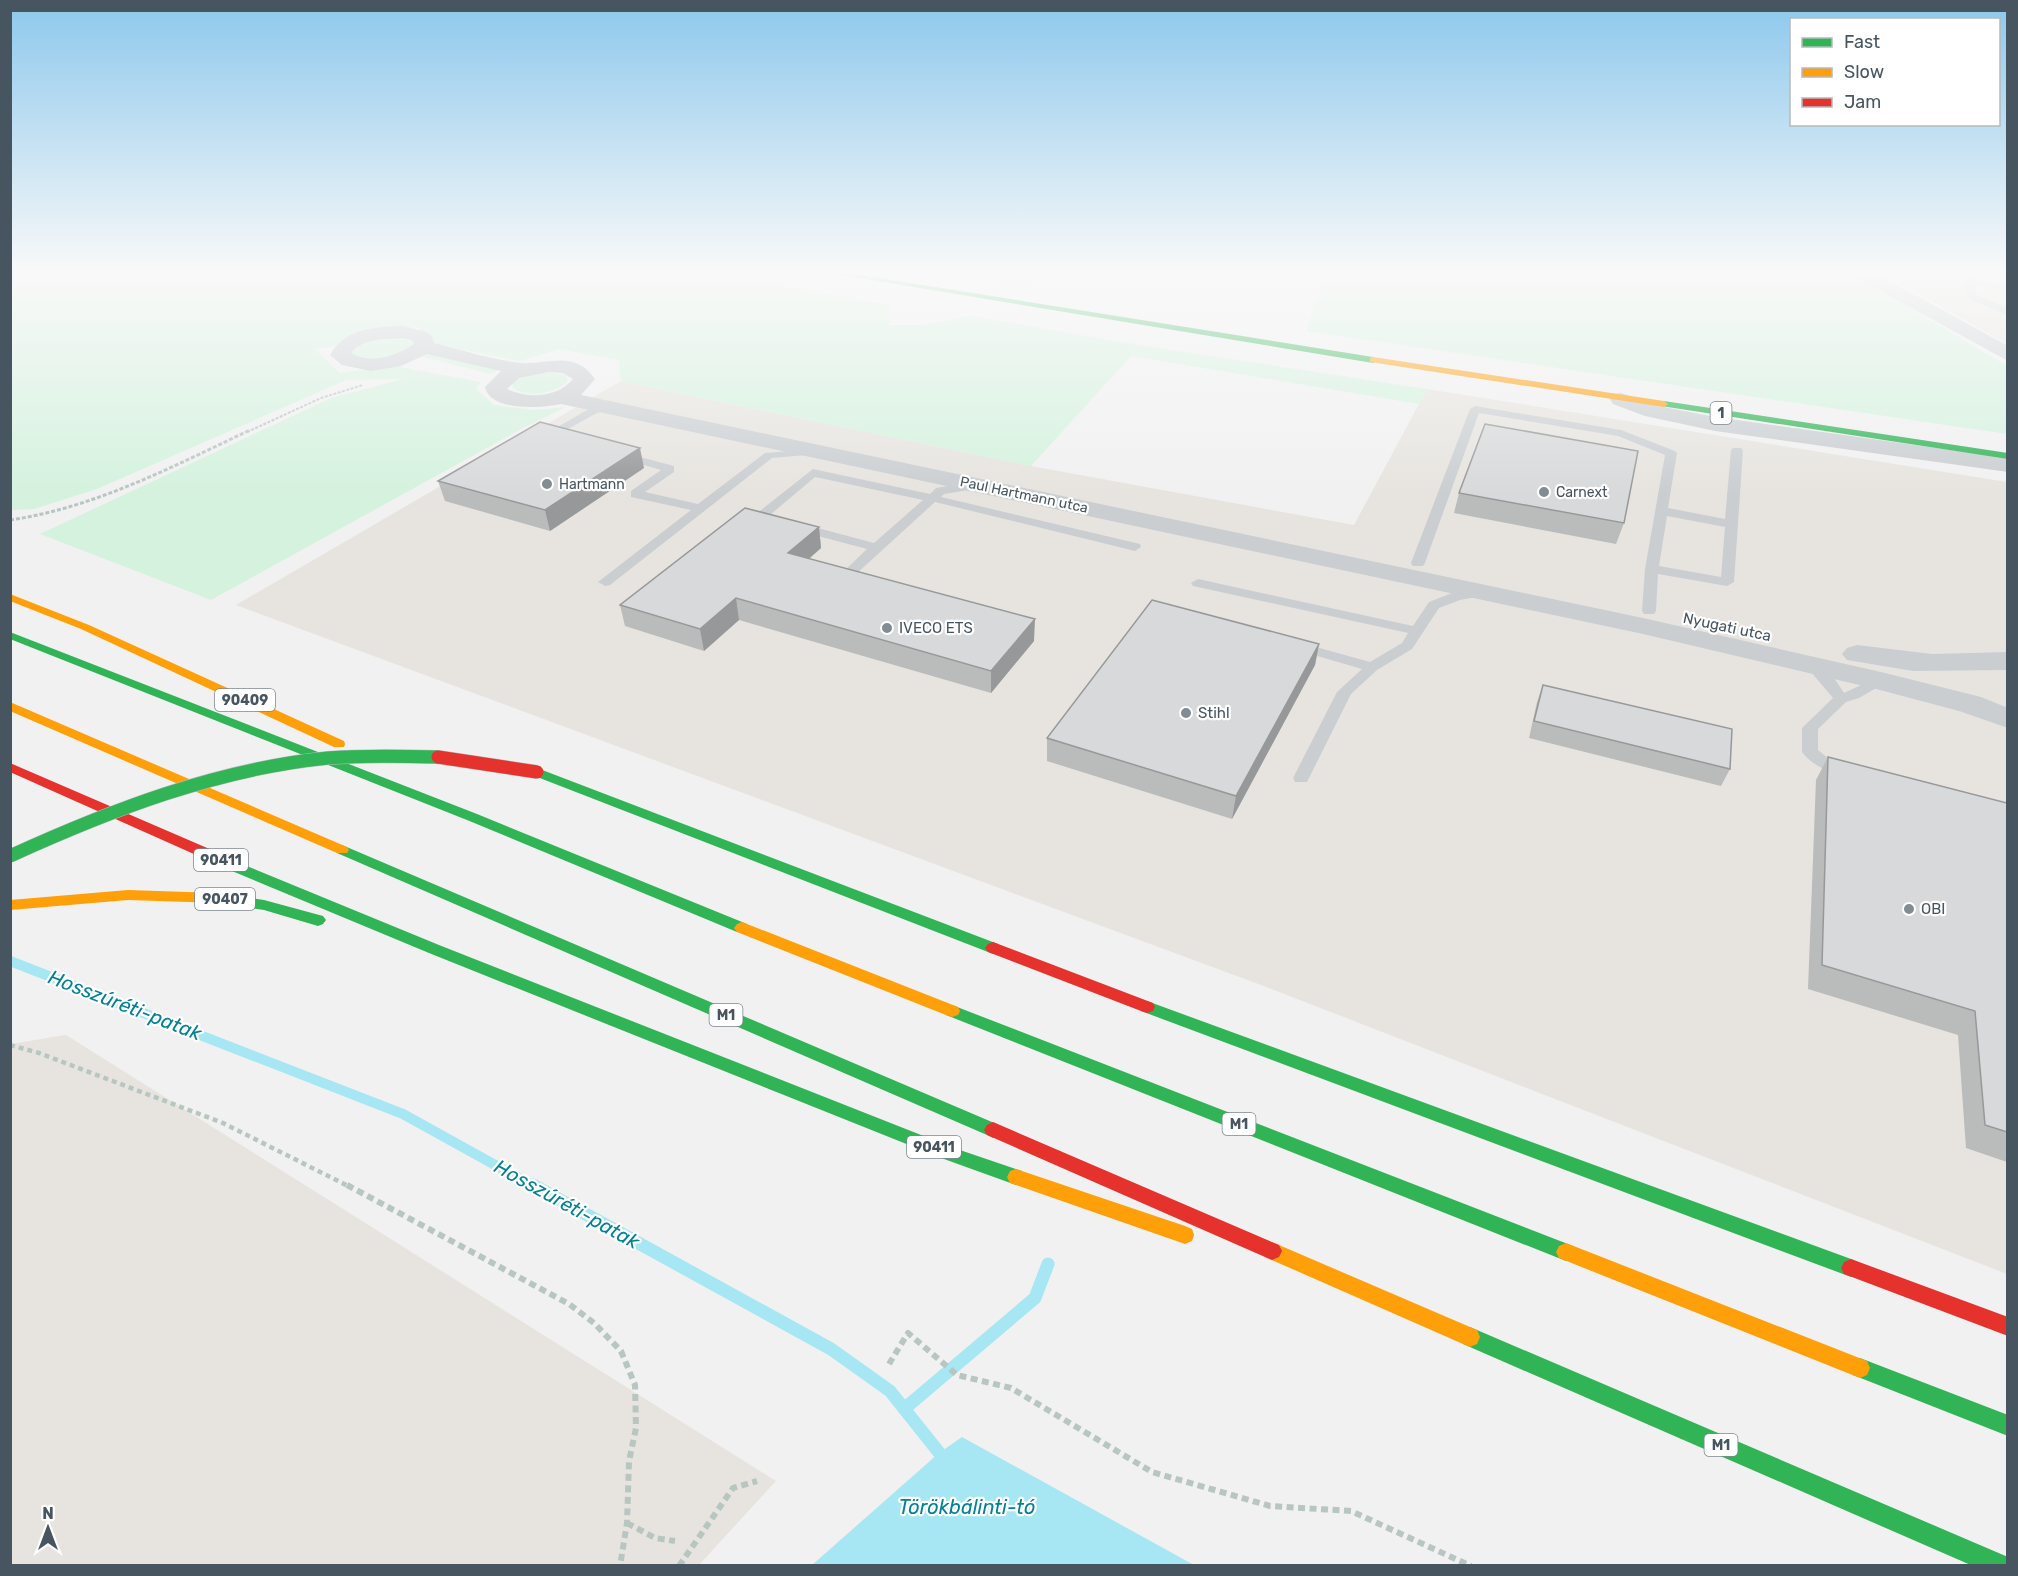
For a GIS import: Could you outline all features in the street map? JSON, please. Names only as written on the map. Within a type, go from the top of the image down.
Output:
[{"type":"main road","name":"1","points":[[1300,348],[1622,399],[2007,456]]},
{"type":"main road","name":"1","points":[[1820,428],[1956,444]]},
{"type":"main road","name":"90409","points":[[10,597],[85,627],[386,765],[472,817]]},
{"type":"main road","name":"M1","points":[[10,635],[472,817],[765,938],[2007,1426]]},
{"type":"main road","name":"M1","points":[[10,706],[2001,1566]]},
{"type":"main road","points":[[10,856],[126,808],[233,775],[301,762],[374,755],[460,758],[537,772],[1238,1042],[2007,1327]]},
{"type":"main road","name":"90411","points":[[10,767],[289,890],[434,949],[950,1154],[1196,1239]]},
{"type":"main road","name":"90407","points":[[10,904],[122,895],[190,896],[248,902],[434,949]]},
{"type":"main road","points":[[1263,1263],[1441,1325]]},
{"type":"street","points":[[344,348],[340,355],[358,364],[381,363],[405,358],[422,348]]},
{"type":"street","points":[[425,348],[522,369],[548,366],[570,368],[579,372],[584,379],[569,392],[538,401],[507,398],[497,392],[496,387],[500,381],[522,369]]},
{"type":"street","points":[[1994,348],[2007,355]]},
{"type":"street","points":[[405,358],[500,381]]},
{"type":"street","name":"Paul Hartmann utca","points":[[569,392],[607,406],[762,446],[818,452],[935,488],[977,485],[1431,571]]},
{"type":"street","name":"Paul Hartmann utca","points":[[569,392],[1431,571],[1484,593]]},
{"type":"street","points":[[1622,399],[1653,411],[1715,424],[2007,465]]},
{"type":"street","points":[[1956,444],[2007,449]]},
{"type":"street","name":"Nyugati utca","points":[[1431,571],[1649,611],[1893,662],[1958,665],[2007,661]]},
{"type":"street","name":"Nyugati utca","points":[[1484,593],[1881,681],[1970,704],[2007,719]]},
{"type":"lane","points":[[570,442],[548,436],[591,412],[607,406]]},
{"type":"lane","points":[[1300,778],[1345,692],[1372,667],[1407,646],[1434,605],[1431,571],[1474,409],[1621,433],[1671,453],[1652,569],[1649,611]]},
{"type":"lane","points":[[605,582],[700,508],[762,446]]},
{"type":"lane","points":[[1652,569],[1727,582],[1737,450]]},
{"type":"lane","points":[[604,451],[670,469],[635,494],[700,508]]},
{"type":"lane","points":[[877,548],[760,517],[813,473],[935,488],[1135,547]]},
{"type":"lane","points":[[850,572],[877,548],[935,488]]},
{"type":"lane","points":[[1662,511],[1731,524]]},
{"type":"lane","points":[[1198,584],[1418,631]]},
{"type":"lane","points":[[1434,605],[1457,596],[1484,593]]},
{"type":"lane","points":[[1284,642],[1372,667]]},
{"type":"lane","points":[[1812,666],[1830,683],[1841,699]]},
{"type":"lane","points":[[1857,772],[1822,763],[1810,752],[1810,728],[1841,699],[1854,696],[1881,681]]},
{"type":"path","points":[[10,520],[67,509],[88,501],[192,458],[304,404],[344,389],[367,384]]},
{"type":"path","points":[[10,1045],[39,1053],[223,1123],[359,1191],[558,1298],[594,1323],[621,1351],[635,1384],[636,1428],[629,1461],[627,1523],[620,1566]]},
{"type":"path","points":[[889,1364],[908,1334],[957,1375],[1011,1388],[1152,1472],[1269,1506],[1351,1511],[1472,1566]]},
{"type":"path","points":[[679,1566],[733,1488],[757,1481]]},
{"type":"path","points":[[627,1523],[655,1538],[675,1541]]},
{"type":"shaded area","points":[[621,381],[1031,466],[1354,525],[1427,389],[2007,482],[2007,1274],[1261,985],[236,605]]},
{"type":"shaded area","points":[[66,1035],[776,1481],[699,1565],[11,1565],[11,1044]]},
{"type":"green space","points":[[11,348],[327,348],[315,349],[339,373],[394,366],[481,382],[476,389],[494,405],[535,410],[566,407],[523,428],[211,600],[40,534],[331,398],[403,379],[346,380],[97,489],[34,509],[11,510]]},
{"type":"green space","points":[[414,348],[395,359],[352,359],[350,349]]},
{"type":"green space","points":[[451,348],[1156,348],[1427,389],[1419,404],[1131,356],[1031,466],[621,381],[619,360],[559,349],[520,361]]},
{"type":"green space","points":[[1419,348],[1976,348],[2007,366],[2007,434]]},
{"type":"green space","points":[[429,352],[502,369],[490,374],[420,356]]},
{"type":"green space","points":[[537,371],[566,375],[568,381],[556,389],[542,393],[526,393],[513,388],[512,384],[520,376]]},
{"type":"water","name":"Törökbálinti-tó","points":[[962,1437],[1194,1565],[812,1565],[939,1453]]},
{"type":"building","points":[[540,422],[640,448],[545,510],[438,481]]},
{"type":"building","name":"Carnext","points":[[1485,424],[1638,451],[1624,523],[1459,493]]},
{"type":"building","points":[[745,508],[819,527],[788,553],[1035,619],[991,671],[736,598],[700,629],[620,605]]},
{"type":"building","name":"Stihl","points":[[1152,600],[1319,644],[1236,796],[1047,738]]},
{"type":"building","points":[[1543,685],[1732,729],[1730,769],[1534,721]]},
{"type":"building","name":"OBI","points":[[1828,757],[2007,803],[2007,1132],[1985,1125],[1975,1011],[1822,965]]},
{"type":"waterway","name":"Hosszúréti-patak","points":[[10,961],[403,1114],[535,1187]]},
{"type":"waterway","name":"Hosszúréti-patak","points":[[533,1185],[831,1349],[890,1391],[904,1409]]},
{"type":"waterway","points":[[904,1409],[1035,1298],[1048,1264]]},
{"type":"waterway","name":"Hosszúréti-patak","points":[[904,1409],[945,1460]]},
{"type":"traffic: fast","points":[[1296,348],[1373,360]]},
{"type":"traffic: fast","points":[[1664,404],[2008,456]]},
{"type":"traffic: fast","points":[[10,635],[472,817],[742,928]]},
{"type":"traffic: fast","points":[[10,856],[111,812],[218,778],[273,766],[328,758],[383,755],[438,757]]},
{"type":"traffic: fast","points":[[537,772],[993,948]]},
{"type":"traffic: fast","points":[[342,850],[993,1130]]},
{"type":"traffic: fast","points":[[237,867],[434,949],[950,1154],[1016,1177]]},
{"type":"traffic: fast","points":[[218,898],[264,905],[318,920]]},
{"type":"traffic: fast","points":[[1147,1007],[1851,1268]]},
{"type":"traffic: fast","points":[[952,1011],[1566,1252]]},
{"type":"traffic: fast","points":[[1470,1337],[2001,1566]]},
{"type":"traffic: fast","points":[[1860,1368],[2008,1426]]},
{"type":"traffic: slow","points":[[1373,360],[1664,404]]},
{"type":"traffic: slow","points":[[10,597],[85,627],[339,744]]},
{"type":"traffic: slow","points":[[10,706],[342,850]]},
{"type":"traffic: slow","points":[[10,905],[128,895],[218,898]]},
{"type":"traffic: slow","points":[[742,928],[952,1011]]},
{"type":"traffic: slow","points":[[1016,1177],[1185,1235]]},
{"type":"traffic: slow","points":[[1272,1251],[1470,1337]]},
{"type":"traffic: slow","points":[[1566,1252],[1860,1368]]},
{"type":"traffic: jam","points":[[438,757],[537,772]]},
{"type":"traffic: jam","points":[[10,767],[237,867]]},
{"type":"traffic: jam","points":[[993,948],[1147,1007]]},
{"type":"traffic: jam","points":[[993,1130],[1272,1251]]},
{"type":"traffic: jam","points":[[1851,1268],[2008,1327]]},
{"type":"place","name":"Hartmann","points":[[547,484]]},
{"type":"place","name":"Carnext","points":[[1544,492]]},
{"type":"place","name":"IVECO ETS","points":[[887,628]]},
{"type":"place","name":"Stihl","points":[[1186,713]]},
{"type":"place","name":"OBI","points":[[1909,909]]}]
